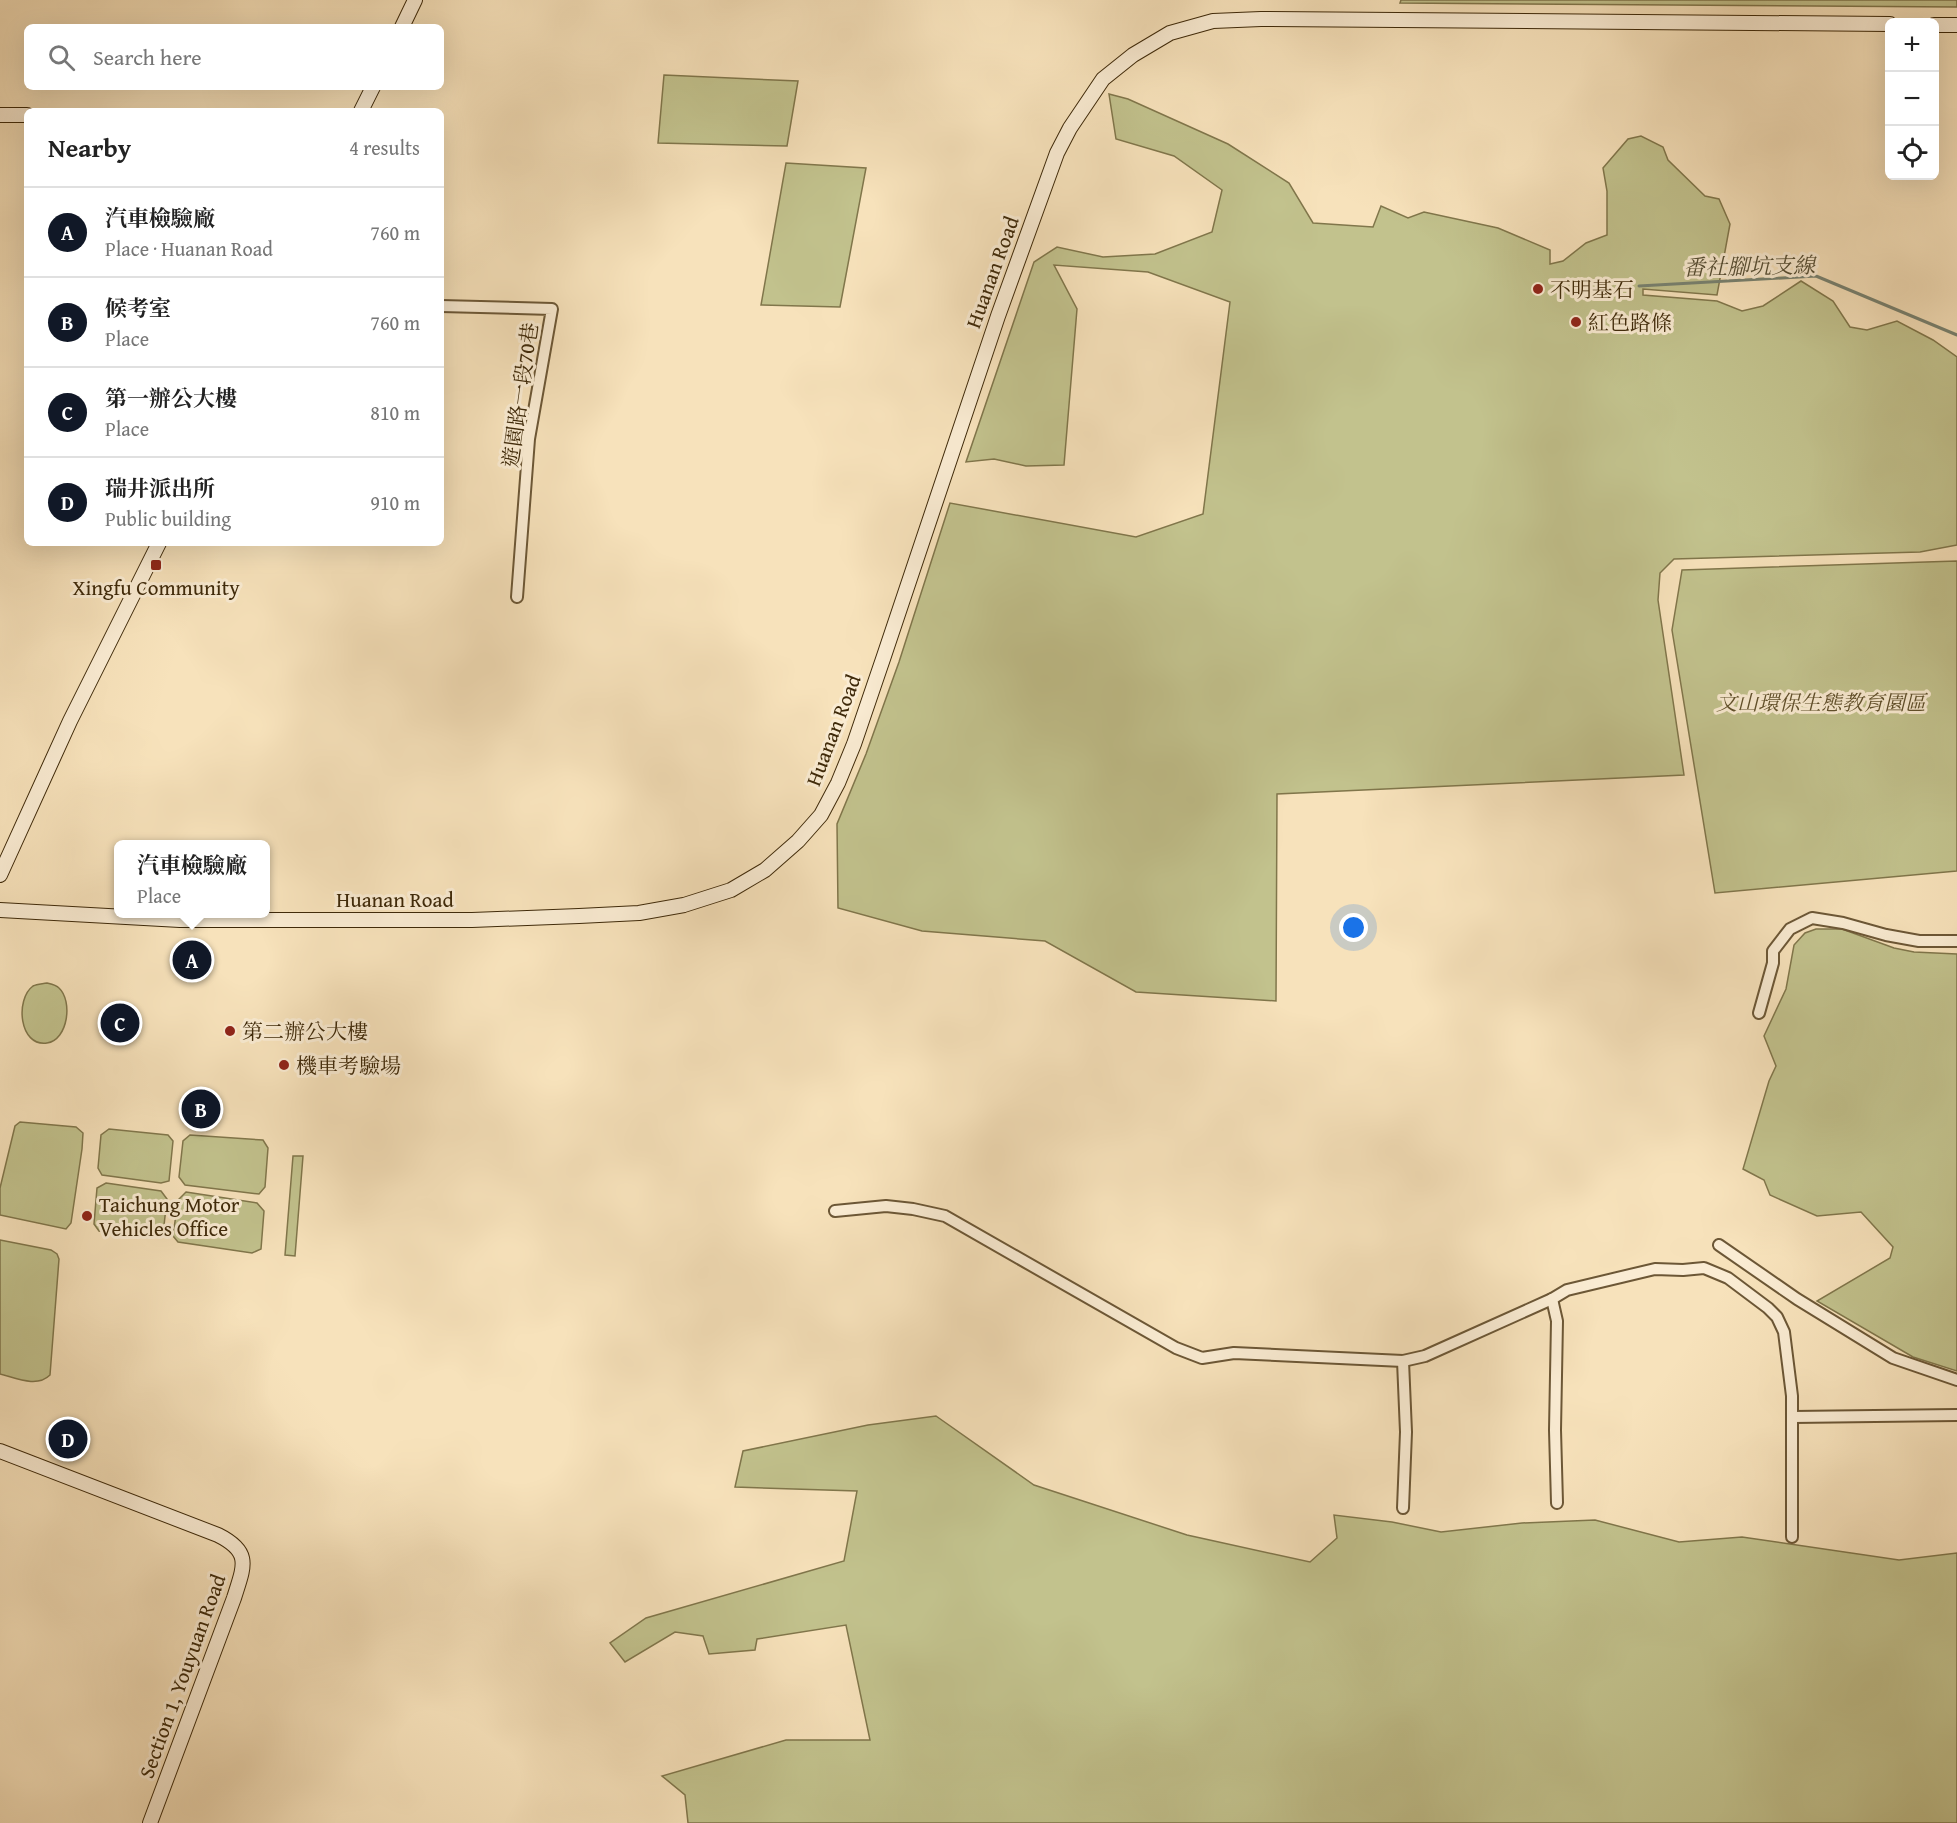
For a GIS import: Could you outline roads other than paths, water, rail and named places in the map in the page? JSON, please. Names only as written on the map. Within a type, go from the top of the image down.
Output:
[{"type":"street","points":[[403,24],[415,0]]},
{"type":"street","name":"Huanan Road","points":[[144,918],[472,920],[639,913],[684,905],[731,890],[765,870],[798,841],[820,815],[838,783],[869,700],[998,316],[1057,153],[1070,128],[1103,79],[1133,55],[1170,33],[1213,21],[1315,18],[1885,24]]},
{"type":"street","points":[[1939,25],[1957,25]]},
{"type":"street","points":[[363,108],[372,90]]},
{"type":"street","points":[[0,115],[24,115]]},
{"type":"street","name":"遊園路一段70巷","points":[[444,306],[552,309],[529,439],[517,597]]},
{"type":"street","points":[[0,875],[70,721],[158,546]]},
{"type":"street","name":"Huanan Road","points":[[0,910],[114,916]]},
{"type":"street","points":[[1760,1013],[1773,963],[1773,951],[1790,929],[1812,918],[1919,941],[1957,940]]},
{"type":"street","points":[[835,1211],[886,1206],[945,1216],[1176,1348],[1202,1358],[1234,1353],[1403,1361],[1425,1356],[1552,1299],[1567,1290],[1655,1269],[1704,1268],[1728,1278],[1768,1308],[1777,1317],[1784,1332],[1793,1417],[1792,1537]]},
{"type":"street","points":[[1719,1245],[1797,1299],[1893,1358],[1957,1380]]},
{"type":"street","points":[[1552,1299],[1557,1321],[1555,1430],[1557,1503]]},
{"type":"street","points":[[1403,1361],[1406,1432],[1403,1508]]},
{"type":"street","points":[[1793,1417],[1957,1415]]},
{"type":"street","name":"Section 1, Youyuan Road","points":[[0,1451],[218,1535],[232,1542],[239,1549],[244,1563],[234,1598],[150,1823]]},
{"type":"waterway","name":"番社腳坑支線","points":[[1639,286],[1816,276],[1957,335]]},
{"type":"place","name":"不明基石","points":[[1538,289]]},
{"type":"place","name":"紅色路條","points":[[1576,322]]},
{"type":"place","name":"Xingfu Community","points":[[156,565]]},
{"type":"place","name":"汽車檢驗廠","points":[[192,960]]},
{"type":"place","name":"第一辦公大樓","points":[[120,1023]]},
{"type":"place","name":"第二辦公大樓","points":[[230,1031]]},
{"type":"place","name":"機車考驗場","points":[[284,1065]]},
{"type":"place","name":"候考室","points":[[201,1109]]},
{"type":"place","name":"Taichung Motor Vehicles Office","points":[[87,1216]]},
{"type":"place","name":"瑞井派出所","points":[[68,1439]]},
{"type":"park label","name":"文山環保生態教育園區","points":[[1821,702]]}]
